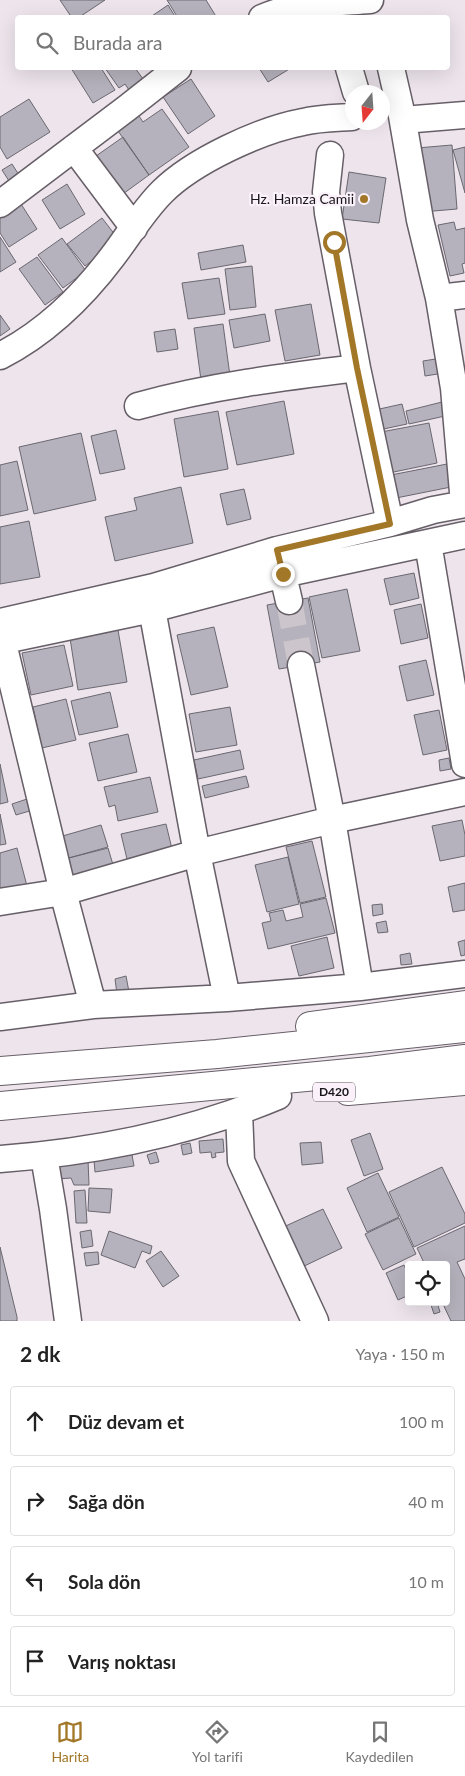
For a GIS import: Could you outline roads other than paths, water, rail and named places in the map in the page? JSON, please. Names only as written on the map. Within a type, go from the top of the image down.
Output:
[{"type":"highway","points":[[217,1054],[265,1033],[465,1005]]},
{"type":"highway","points":[[0,1070],[217,1054],[465,1028]]},
{"type":"highway","points":[[202,1087],[370,1071],[465,1059]]},
{"type":"highway","name":"D420","points":[[0,1106],[202,1087],[278,1096],[465,1081]]},
{"type":"street","points":[[268,15],[291,4],[316,3],[333,10],[370,0]]},
{"type":"street","points":[[376,0],[379,15]]},
{"type":"street","points":[[0,204],[175,70]]},
{"type":"street","points":[[350,70],[354,85]]},
{"type":"street","points":[[1,634],[152,609],[390,524],[433,510],[465,504],[454,388],[439,298],[396,117],[391,70]]},
{"type":"street","points":[[396,117],[465,114]]},
{"type":"street","points":[[0,356],[43,328],[74,302],[95,280],[148,207],[162,191],[181,177],[222,153],[272,130],[305,121],[345,118]]},
{"type":"street","points":[[74,148],[134,228]]},
{"type":"street","points":[[330,155],[326,192],[328,213],[357,368],[390,524]]},
{"type":"street","points":[[439,298],[465,295]]},
{"type":"street","points":[[138,406],[174,396],[216,388],[357,368]]},
{"type":"street","points":[[1,634],[154,587],[280,562],[428,544],[465,535]]},
{"type":"street","points":[[428,544],[465,764]]},
{"type":"street","points":[[280,562],[289,601]]},
{"type":"street","points":[[152,609],[197,853],[227,998]]},
{"type":"street","points":[[1,634],[93,1005]]},
{"type":"street","points":[[301,665],[332,820],[360,987]]},
{"type":"street","points":[[0,902],[64,892],[197,853],[332,820],[465,792]]},
{"type":"street","points":[[0,1017],[93,1005],[227,998],[360,987],[465,974]]},
{"type":"street","points":[[0,1159],[44,1156],[94,1149],[150,1138],[239,1112],[278,1096]]},
{"type":"street","points":[[239,1112],[241,1161],[315,1321]]},
{"type":"street","points":[[44,1156],[68,1321]]},
{"type":"tunnel","points":[[289,601],[301,665]]},
{"type":"place","name":"Hz. Hamza Camii","points":[[364,199]]}]
